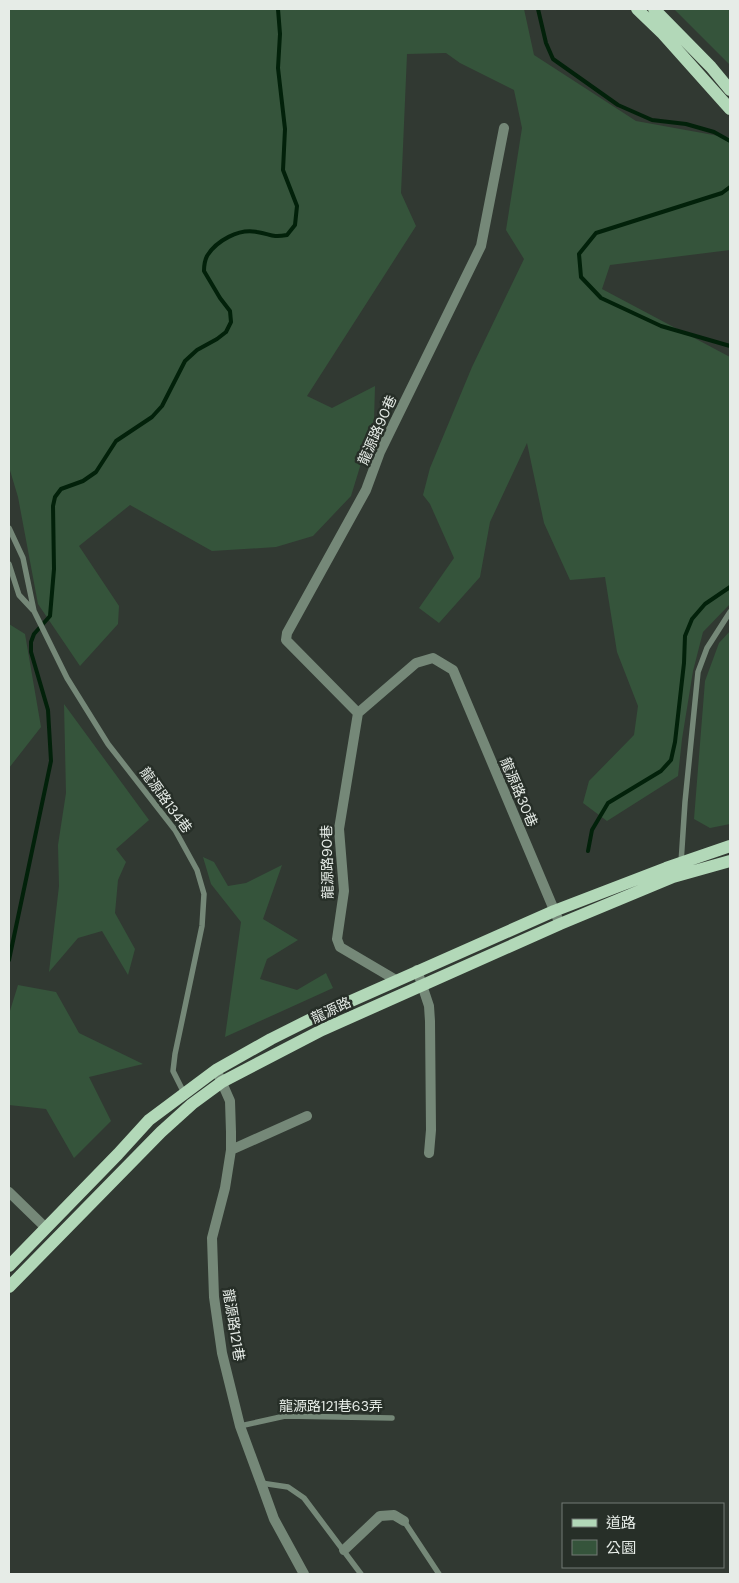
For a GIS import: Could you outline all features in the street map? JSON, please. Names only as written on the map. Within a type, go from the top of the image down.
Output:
[{"type":"main road","points":[[637,9],[663,34],[730,109]]},
{"type":"main road","points":[[654,9],[711,67],[730,90]]},
{"type":"main road","points":[[9,1266],[149,1120],[216,1070],[271,1039],[418,970],[554,911],[730,846]]},
{"type":"main road","name":"龍源路","points":[[9,1287],[160,1132],[192,1104],[222,1082],[304,1039],[560,924],[673,877],[730,861]]},
{"type":"street","name":"龍源路90巷","points":[[396,980],[340,947],[337,939],[344,890],[339,829],[358,712],[286,640],[287,633],[366,490],[380,452],[481,246],[504,128]]},
{"type":"street","name":"龍源路30巷","points":[[358,712],[416,663],[433,658],[454,670],[560,924]]},
{"type":"street","points":[[418,970],[429,1006],[430,1021],[431,1130],[429,1153]]},
{"type":"street","name":"龍源路121巷","points":[[216,1070],[230,1101],[231,1150],[225,1188],[212,1238],[214,1287],[222,1353],[240,1426],[274,1519],[304,1574]]},
{"type":"street","points":[[231,1150],[308,1116]]},
{"type":"street","points":[[9,1192],[46,1228]]},
{"type":"street","points":[[344,1550],[380,1516],[394,1515],[404,1521]]},
{"type":"lane","name":"龍源路134巷","points":[[9,528],[23,558],[35,614],[67,678],[108,744],[175,830],[198,870],[204,894],[202,926],[176,1045],[173,1071],[192,1104]]},
{"type":"lane","points":[[9,564],[20,595],[35,614]]},
{"type":"lane","points":[[681,863],[698,672],[707,648],[730,612]]},
{"type":"lane","name":"龍源路121巷63弄","points":[[240,1426],[285,1416],[392,1418]]},
{"type":"lane","points":[[261,1483],[288,1488],[304,1498],[361,1574]]},
{"type":"lane","points":[[404,1521],[439,1574]]},
{"type":"green space","points":[[9,9],[524,9],[534,55],[636,121],[730,138],[730,250],[610,265],[602,289],[730,357],[730,604],[703,632],[693,671],[678,776],[607,821],[583,803],[589,781],[634,735],[638,706],[617,652],[605,577],[570,580],[544,523],[527,443],[490,522],[480,577],[439,623],[419,608],[454,558],[430,504],[423,495],[430,468],[472,367],[524,259],[506,230],[522,128],[514,90],[460,63],[446,53],[407,54],[401,193],[416,226],[307,396],[332,408],[375,386],[374,421],[351,496],[313,536],[276,547],[212,551],[130,505],[79,546],[119,606],[118,624],[80,666],[38,604],[18,497],[9,467]]},
{"type":"green space","points":[[674,9],[730,9],[730,65]]},
{"type":"green space","points":[[9,624],[25,634],[41,727],[9,768]]},
{"type":"green space","points":[[730,631],[730,824],[710,828],[694,819],[705,681],[719,643]]},
{"type":"green space","points":[[64,704],[149,820],[116,849],[126,862],[118,880],[115,913],[135,949],[128,975],[102,931],[78,938],[49,972],[59,886],[58,845],[66,793]]},
{"type":"green space","points":[[203,857],[214,862],[228,886],[246,883],[282,865],[263,919],[298,940],[267,959],[260,979],[297,990],[326,973],[333,988],[225,1037],[241,922],[211,884]]},
{"type":"green space","points":[[18,985],[56,992],[79,1033],[143,1064],[89,1077],[111,1121],[74,1158],[46,1109],[9,1105],[9,1014]]},
{"type":"waterway","points":[[9,960],[51,761],[48,710],[31,652],[31,642],[34,634],[50,616],[54,569],[53,506],[55,497],[61,489],[83,481],[96,472],[116,441],[152,417],[162,406],[185,361],[197,350],[226,332],[231,322],[230,311],[204,271],[204,265],[211,250],[222,241],[236,234],[250,231],[282,236],[287,235],[295,225],[297,206],[283,170],[285,129],[278,68],[280,34],[278,9]]},
{"type":"waterway","points":[[538,9],[546,43],[553,59],[618,105],[652,120],[686,124],[714,132],[730,141]]},
{"type":"waterway","points":[[730,187],[722,193],[596,233],[579,254],[581,277],[601,298],[661,326],[730,346]]},
{"type":"waterway","points":[[588,851],[592,830],[608,803],[661,771],[671,760],[675,742],[684,663],[685,636],[692,619],[705,604],[730,587]]}]
